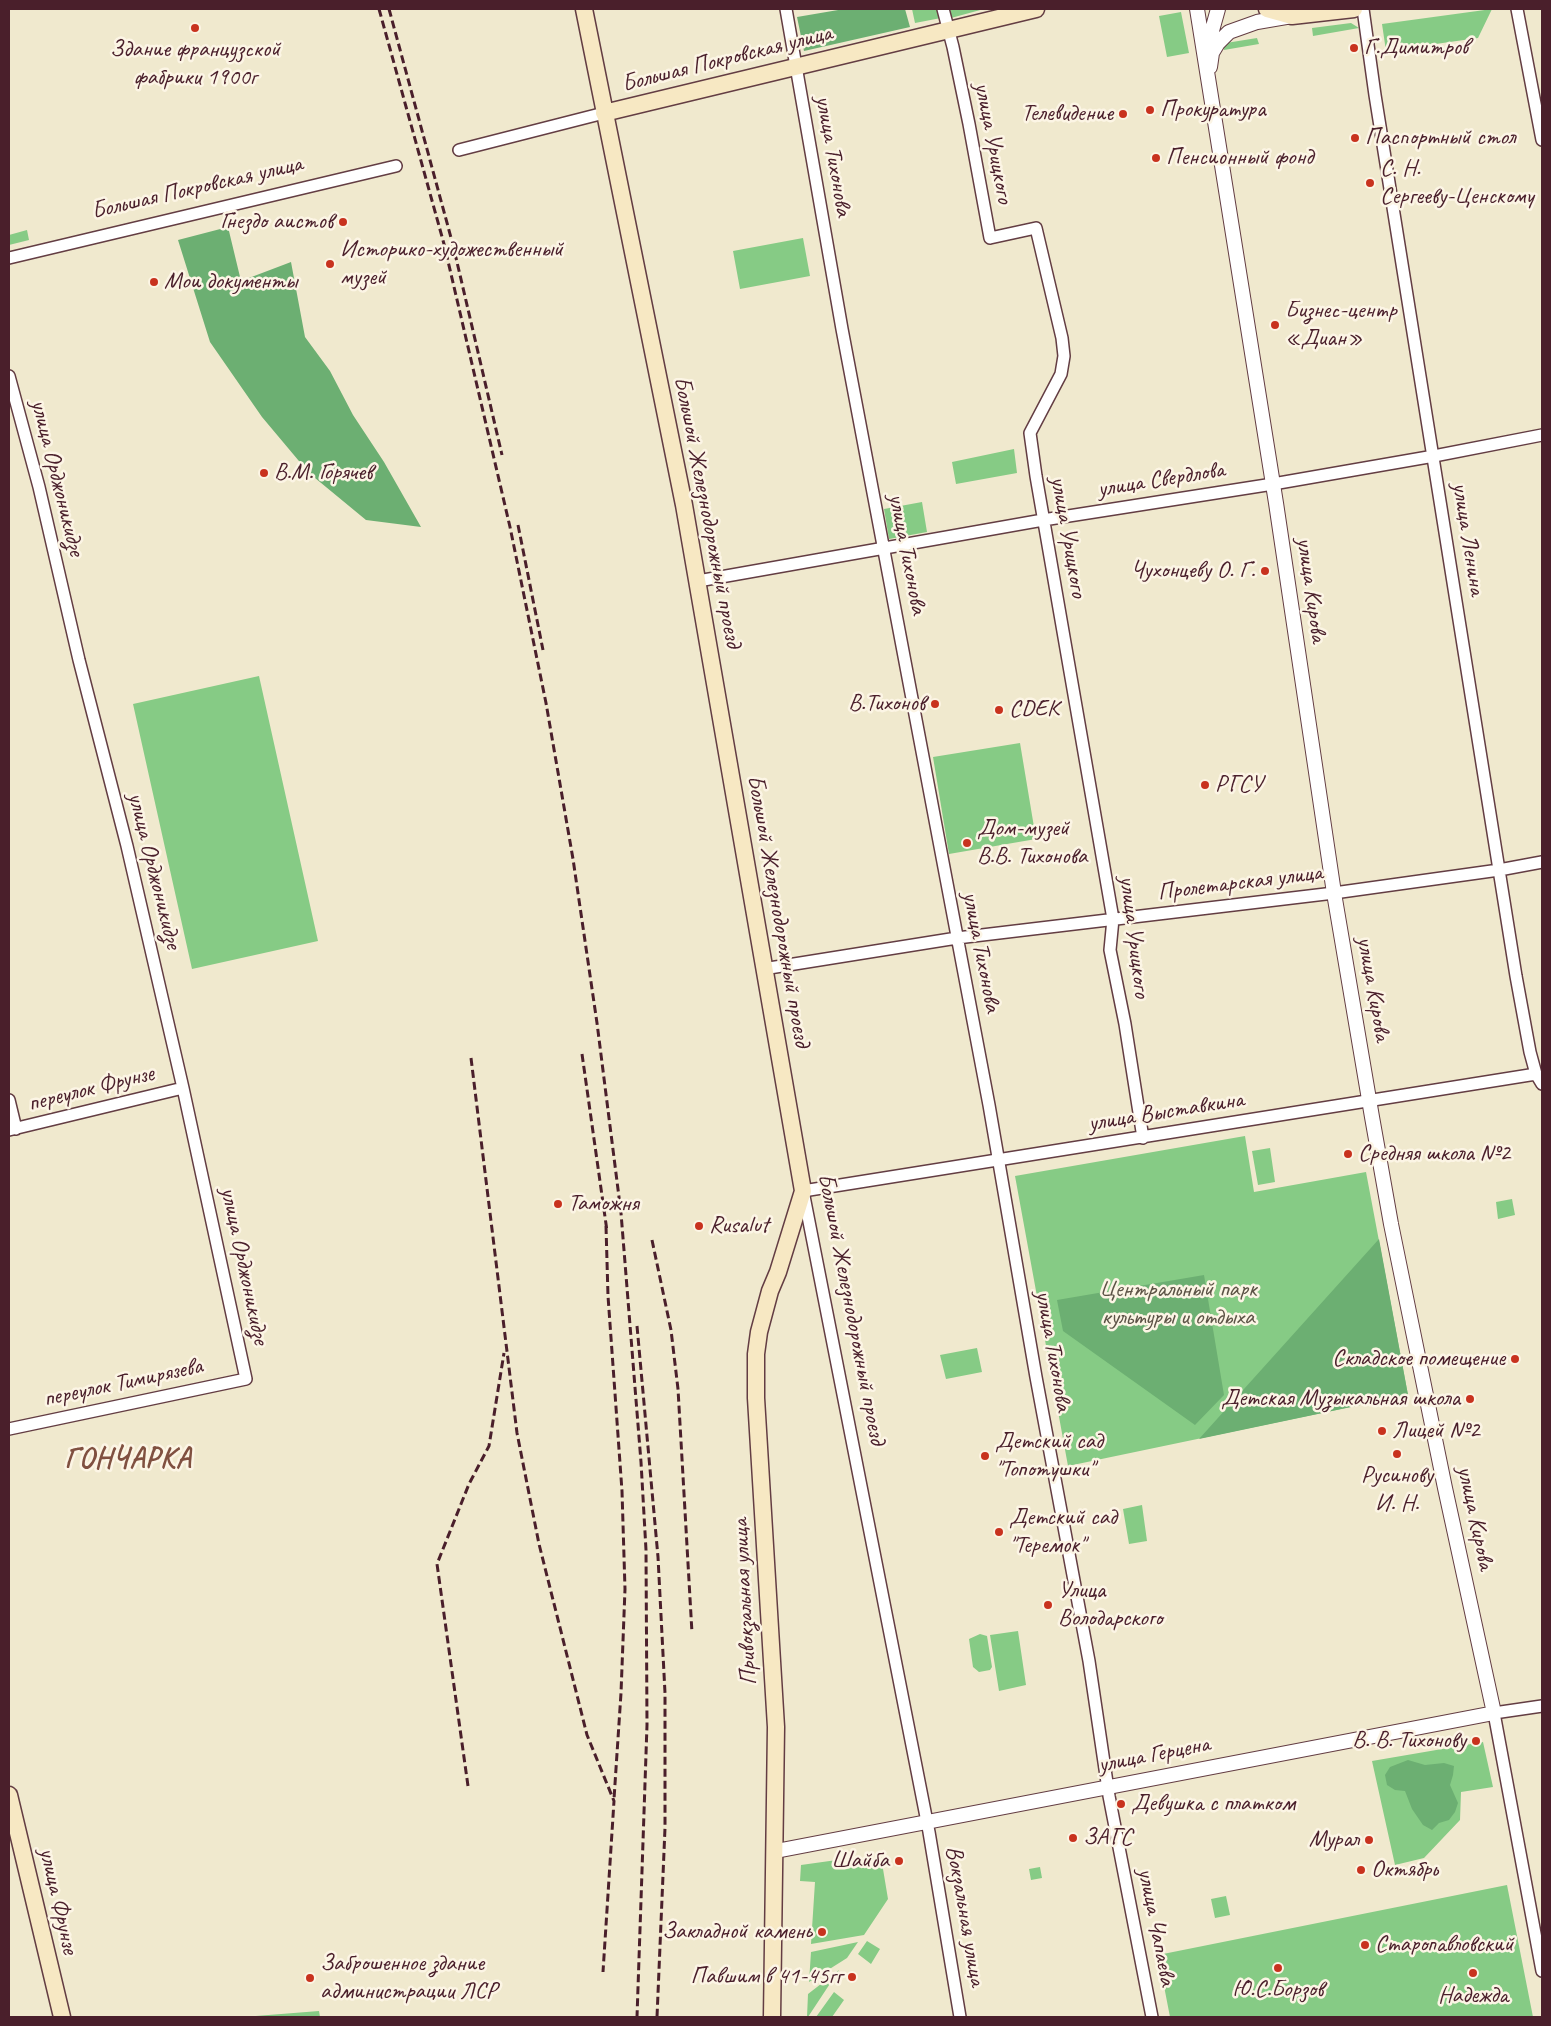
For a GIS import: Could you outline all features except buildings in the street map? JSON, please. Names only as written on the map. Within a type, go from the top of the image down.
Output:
[{"type":"main road","name":"Большой Железнодорожный проезд","points":[[584,9],[698,581],[763,969],[803,1191]]},
{"type":"main road","name":"Большая Покровская улица","points":[[604,113],[1036,9]]},
{"type":"main road","points":[[1268,9],[1292,16],[1345,9]]},
{"type":"main road","name":"Привокзальная улица","points":[[772,2017],[776,1851],[776,1727],[756,1398],[756,1354],[768,1298],[803,1191]]},
{"type":"main road","name":"улица Фрунзе","points":[[9,1795],[62,2017]]},
{"type":"street","name":"улица Тихонова","points":[[786,9],[1090,1662],[1108,1786]]},
{"type":"street","name":"улица Урицкого","points":[[943,9],[965,105],[990,238],[1036,228],[1062,338],[1064,356],[1061,374],[1030,433],[1043,520],[1113,919],[1110,950],[1125,1024],[1143,1138]]},
{"type":"street","name":"улица Кирова","points":[[1197,9],[1233,223],[1334,893],[1369,1101],[1391,1224],[1445,1488],[1494,1713],[1542,1970]]},
{"type":"street","points":[[1205,55],[1218,9]]},
{"type":"street","name":"улица Ленина","points":[[1363,9],[1375,95],[1499,870],[1525,1026],[1539,1079]]},
{"type":"street","points":[[1517,9],[1542,140]]},
{"type":"street","points":[[1208,77],[1212,53],[1218,43],[1229,32],[1257,22],[1292,16]]},
{"type":"street","name":"Большая Покровская улица","points":[[459,150],[604,113]]},
{"type":"street","name":"Большая Покровская улица","points":[[9,258],[396,166]]},
{"type":"street","name":"улица Орджоникидзе","points":[[9,376],[39,487],[79,660],[127,846],[183,1088],[246,1379]]},
{"type":"street","name":"улица Свердлова","points":[[698,581],[1043,520],[1273,484],[1542,435]]},
{"type":"street","name":"Пролетарская улица","points":[[763,969],[957,938],[1334,893],[1499,870],[1542,862]]},
{"type":"street","name":"улица Выставкина","points":[[803,1191],[1369,1101],[1539,1079]]},
{"type":"street","name":"переулок Фрунзе","points":[[12,1130],[183,1088]]},
{"type":"street","points":[[9,1100],[12,1130]]},
{"type":"street","name":"Большой Железнодорожный проезд","points":[[803,1191],[926,1821]]},
{"type":"street","name":"переулок Тимирязева","points":[[9,1429],[246,1379]]},
{"type":"street","name":"улица Герцена","points":[[776,1851],[1108,1786],[1494,1713],[1542,1706]]},
{"type":"street","name":"улица Чапаева","points":[[1108,1786],[1152,2017]]},
{"type":"street","name":"Вокзальная улица","points":[[926,1821],[960,2017]]},
{"type":"green space","points":[[844,9],[905,9],[910,27],[804,51],[797,17]]},
{"type":"green space","points":[[912,9],[939,9],[941,18],[915,23]]},
{"type":"green space","points":[[950,9],[984,9],[951,18]]},
{"type":"green space","points":[[1492,9],[1478,38],[1386,51],[1382,24]]},
{"type":"green space","points":[[1181,12],[1189,53],[1167,57],[1159,16]]},
{"type":"green space","points":[[1351,23],[1359,28],[1313,36],[1312,28]]},
{"type":"green space","points":[[1257,38],[1259,44],[1224,50],[1223,46],[1226,43]]},
{"type":"green space","points":[[228,227],[241,281],[291,262],[305,337],[330,371],[353,415],[384,462],[421,527],[366,520],[309,473],[262,417],[210,342],[178,240]]},
{"type":"green space","points":[[27,230],[29,240],[9,245],[9,235]]},
{"type":"green space","points":[[803,238],[810,276],[740,289],[733,251]]},
{"type":"green space","points":[[1014,449],[1017,473],[956,484],[952,462]]},
{"type":"green space","points":[[922,502],[927,532],[889,539],[884,509]]},
{"type":"green space","points":[[259,676],[318,941],[192,969],[133,704]]},
{"type":"green space","points":[[1020,743],[1036,839],[949,854],[933,757]]},
{"type":"green space","name":"Центральный парк культуры и отдыха","points":[[1245,1136],[1254,1192],[1366,1172],[1408,1395],[1068,1466],[1015,1176]]},
{"type":"green space","points":[[1270,1148],[1275,1182],[1258,1185],[1252,1151]]},
{"type":"green space","points":[[1512,1199],[1515,1215],[1498,1219],[1496,1202]]},
{"type":"green space","points":[[1379,1239],[1408,1395],[1199,1439]]},
{"type":"green space","points":[[1204,1275],[1224,1395],[1195,1425],[1063,1331],[1057,1300]]},
{"type":"green space","points":[[977,1348],[982,1372],[946,1379],[940,1355]]},
{"type":"green space","points":[[1142,1505],[1147,1541],[1129,1544],[1123,1509]]},
{"type":"green space","points":[[1018,1631],[1026,1685],[999,1691],[990,1635]]},
{"type":"green space","points":[[980,1634],[987,1636],[992,1667],[990,1670],[979,1672],[973,1667],[969,1639]]},
{"type":"green space","points":[[1483,1742],[1493,1787],[1461,1792],[1460,1820],[1424,1858],[1395,1865],[1372,1761]]},
{"type":"green space","points":[[1408,1760],[1425,1765],[1444,1763],[1454,1766],[1450,1785],[1458,1803],[1455,1812],[1449,1820],[1439,1823],[1432,1830],[1423,1825],[1412,1809],[1405,1791],[1395,1790],[1387,1785],[1385,1775],[1390,1767]]},
{"type":"green space","points":[[881,1857],[888,1899],[864,1935],[811,1944],[815,1882],[800,1881],[801,1865],[844,1859],[852,1864]]},
{"type":"green space","points":[[1040,1867],[1042,1878],[1031,1880],[1029,1869]]},
{"type":"green space","name":"Старопавловский","points":[[1507,1885],[1533,2017],[1170,2017],[1158,1955]]},
{"type":"green space","points":[[1226,1896],[1230,1915],[1215,1918],[1211,1899]]},
{"type":"green space","points":[[867,1941],[880,1949],[871,1964],[858,1954]]},
{"type":"green space","points":[[858,1942],[847,1958],[809,1982],[811,1952]]},
{"type":"green space","points":[[839,1970],[808,2017],[807,2017],[808,1994]]},
{"type":"green space","points":[[834,1992],[844,2000],[832,2017],[816,2017]]},
{"type":"green space","points":[[319,2011],[320,2017],[243,2017]]},
{"type":"railway","points":[[379,9],[444,244],[510,527],[546,703],[573,859],[597,1023],[621,1213],[641,1462],[646,1550],[647,1725],[637,2017]]},
{"type":"railway","points":[[389,9],[453,245],[502,455]]},
{"type":"railway","points":[[518,525],[543,650]]},
{"type":"railway","points":[[582,1054],[607,1231]]},
{"type":"railway","points":[[471,1058],[517,1433],[539,1544],[587,1735],[614,1801],[603,1972]]},
{"type":"railway","points":[[606,1226],[608,1296],[622,1491],[625,1589],[614,1799]]},
{"type":"railway","points":[[652,1240],[671,1330],[678,1389],[692,1633]]},
{"type":"railway","points":[[637,1326],[658,1557],[665,1693],[665,1828],[657,2017]]},
{"type":"railway","points":[[468,1786],[437,1564],[469,1484],[489,1446],[504,1353]]},
{"type":"place","name":"Здание французской фабрики 1900г","points":[[195,28]]},
{"type":"place","name":"Г.Димитров","points":[[1354,48]]},
{"type":"place","name":"Прокуратура","points":[[1150,110]]},
{"type":"place","name":"Телевидение","points":[[1123,114]]},
{"type":"place","name":"Паспортный стол","points":[[1355,138]]},
{"type":"place","name":"Пенсионный фонд","points":[[1156,158]]},
{"type":"place","name":"С. Н. Сергееву-Ценскому","points":[[1370,183]]},
{"type":"place","name":"Гнездо аистов","points":[[343,222]]},
{"type":"place","name":"Историко-художественный музей","points":[[330,264]]},
{"type":"place","name":"Мои документы","points":[[154,282]]},
{"type":"place","name":"Бизнес-центр «Диан»","points":[[1275,325]]},
{"type":"place","name":"В.М. Горячев","points":[[264,473]]},
{"type":"place","name":"Чухонцеву О. Г.","points":[[1265,571]]},
{"type":"place","name":"В.Тихонов","points":[[935,704]]},
{"type":"place","name":"CDEK","points":[[999,710]]},
{"type":"place","name":"РГСУ","points":[[1205,785]]},
{"type":"place","name":"Дом-музей В.В. Тихонова","points":[[967,843]]},
{"type":"place","name":"Средняя школа №2","points":[[1348,1154]]},
{"type":"place","name":"Таможня","points":[[558,1204]]},
{"type":"place","name":"Rusalut","points":[[699,1226]]},
{"type":"place","name":"Складское помещение","points":[[1515,1359]]},
{"type":"place","name":"Детская Музыкальная школа","points":[[1470,1399]]},
{"type":"place","name":"Лицей №2","points":[[1382,1431]]},
{"type":"place","name":"Русинову И. Н.","points":[[1397,1454]]},
{"type":"place","name":"Детский сад \"Топотушки\"","points":[[985,1456]]},
{"type":"place","name":"Детский сад \"Теремок\"","points":[[999,1532]]},
{"type":"place","name":"Улица Володарского","points":[[1048,1605]]},
{"type":"place","name":"В. В. Тихонову","points":[[1476,1741]]},
{"type":"place","name":"Девушка с платком","points":[[1121,1804]]},
{"type":"place","name":"ЗАГС","points":[[1073,1838]]},
{"type":"place","name":"Мурал","points":[[1369,1840]]},
{"type":"place","name":"Шайба","points":[[899,1861]]},
{"type":"place","name":"Октябрь","points":[[1361,1870]]},
{"type":"place","name":"Закладной камень","points":[[822,1932]]},
{"type":"place","name":"Старопавловский","points":[[1365,1945]]},
{"type":"place","name":"Ю.С.Борзов","points":[[1278,1968]]},
{"type":"place","name":"Надежда","points":[[1473,1973]]},
{"type":"place","name":"Павшим в 41-45гг","points":[[852,1977]]},
{"type":"place","name":"Заброшенное здание администрации ЛСР","points":[[310,1978]]},
{"type":"district","name":"ГОНЧАРКА","points":[[128,1459]]}]
